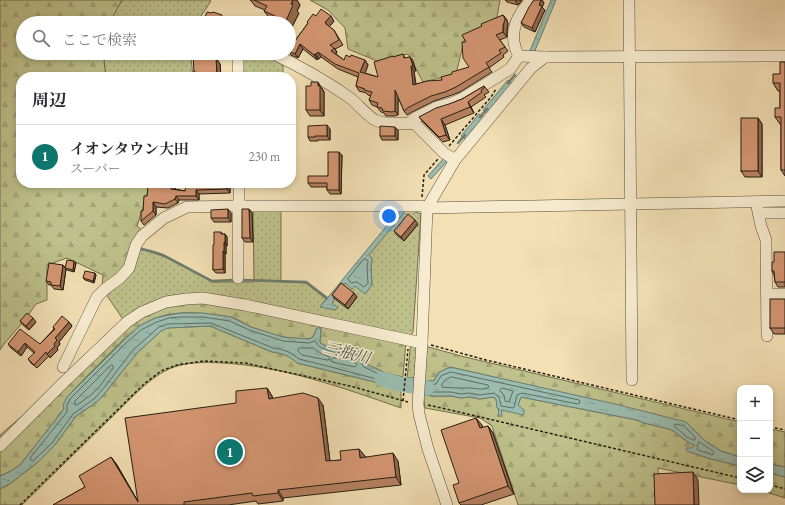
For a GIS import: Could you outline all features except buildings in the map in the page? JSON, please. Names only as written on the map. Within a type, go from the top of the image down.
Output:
[{"type":"street","points":[[519,56],[515,49],[513,33],[517,18],[530,0]]},
{"type":"street","points":[[629,0],[632,380]]},
{"type":"street","points":[[519,56],[785,56]]},
{"type":"street","points":[[409,123],[415,118],[437,107],[463,98],[510,69],[519,56]]},
{"type":"street","points":[[446,505],[428,449],[419,414],[418,402],[422,343],[424,207],[449,156],[531,68],[545,57]]},
{"type":"street","points":[[238,60],[238,72]]},
{"type":"street","points":[[286,60],[307,71],[351,98],[374,120],[384,124],[415,124],[449,156]]},
{"type":"street","points":[[238,278],[239,188]]},
{"type":"street","points":[[63,368],[97,297],[105,288],[120,278],[129,268],[136,245],[142,236],[164,218],[187,207],[424,207],[785,201]]},
{"type":"street","points":[[756,202],[761,226],[766,240],[767,336]]},
{"type":"street","points":[[759,213],[785,213]]},
{"type":"street","points":[[767,294],[785,294]]},
{"type":"street","points":[[0,446],[127,322],[142,312],[166,302],[203,298],[221,300],[422,343]]},
{"type":"path","points":[[424,207],[424,175],[449,156],[458,136],[480,111],[499,85]]},
{"type":"path","points":[[403,401],[409,340]]},
{"type":"path","points":[[422,343],[486,360],[737,419]]},
{"type":"path","points":[[20,505],[144,384],[161,371],[177,365],[204,361],[245,363],[350,386],[403,401],[418,402],[737,477]]},
{"type":"path","points":[[773,428],[785,430]]},
{"type":"path","points":[[773,487],[785,489]]},
{"type":"green space","points":[[0,0],[122,0],[113,16],[16,16],[16,60],[104,60],[105,72],[16,72],[16,188],[149,188],[137,226],[144,232],[128,264],[102,288],[103,275],[67,258],[47,265],[47,300],[36,304],[0,350]]},
{"type":"green space","points":[[122,0],[211,1],[201,16],[113,16]]},
{"type":"green space","points":[[310,0],[500,0],[497,17],[465,37],[456,74],[423,82],[408,54],[377,61],[348,49],[345,28],[328,10]]},
{"type":"green space","points":[[191,60],[192,72],[105,72],[104,61]]},
{"type":"green space","points":[[239,60],[283,60],[283,72],[240,72]]},
{"type":"green space","points":[[253,207],[281,207],[281,282],[306,283],[326,299],[320,307],[332,303],[333,299],[345,283],[355,286],[372,285],[372,258],[368,255],[407,209],[421,214],[413,332],[410,338],[124,321],[106,294],[136,249],[148,251],[165,257],[212,282],[254,282]]},
{"type":"green space","points":[[215,302],[406,341],[403,377],[388,374],[366,364],[357,348],[353,346],[333,349],[320,343],[321,328],[317,328],[313,337],[299,339],[272,334],[249,326],[235,318],[224,316],[195,313],[166,315],[148,322],[124,339],[67,397],[64,409],[20,465],[0,476],[0,435],[133,321],[168,304]]},
{"type":"green space","points":[[210,326],[272,352],[286,355],[297,363],[375,382],[401,391],[401,408],[313,379],[268,368],[215,363],[195,363],[182,365],[161,373],[145,385],[22,505],[0,505],[0,489],[11,483],[38,462],[55,445],[76,416],[97,402],[137,353],[161,331],[167,328]]},
{"type":"green space","points":[[411,341],[417,343],[415,378],[407,378]]},
{"type":"green space","points":[[425,346],[461,356],[737,421],[737,456],[721,451],[705,441],[685,422],[450,367],[438,373],[434,381],[423,381]]},
{"type":"green space","points":[[423,394],[432,396],[451,396],[461,398],[469,397],[480,399],[493,397],[496,399],[500,416],[502,410],[518,405],[521,397],[637,420],[675,432],[694,446],[687,451],[737,465],[737,484],[658,468],[659,505],[518,505],[492,426],[480,418],[425,408]]},
{"type":"green space","points":[[773,430],[785,432],[785,467],[773,465]]},
{"type":"green space","points":[[773,474],[785,477],[785,498],[769,493],[773,493]]},
{"type":"water","points":[[551,0],[556,0],[534,53],[529,53]]},
{"type":"water","points":[[508,80],[512,83],[487,113],[483,110]]},
{"type":"water","points":[[479,114],[484,117],[466,140],[461,136]]},
{"type":"water","points":[[445,157],[449,159],[431,179],[428,176]]},
{"type":"water","points":[[403,206],[407,209],[369,255],[372,258],[372,285],[365,294],[355,286],[352,289],[345,283],[333,299],[334,300],[332,303],[338,308],[335,310],[320,307]]},
{"type":"water","points":[[181,313],[203,313],[231,317],[251,327],[283,337],[309,339],[313,337],[317,328],[321,328],[320,343],[333,349],[353,346],[357,348],[366,364],[388,374],[403,377],[401,391],[375,382],[297,363],[286,355],[272,352],[210,326],[168,328],[161,331],[137,353],[97,402],[76,416],[55,445],[38,462],[11,483],[0,489],[0,476],[20,465],[64,409],[63,405],[67,397],[124,340],[139,326],[155,318]]},
{"type":"water","points":[[450,367],[615,404],[686,422],[705,441],[721,451],[737,456],[737,465],[687,451],[687,448],[692,448],[694,446],[675,432],[637,420],[521,397],[518,405],[524,410],[523,415],[502,410],[501,416],[498,416],[499,409],[497,408],[496,399],[493,397],[480,399],[469,397],[461,398],[451,396],[432,396],[423,394],[423,381],[434,381],[438,373]]},
{"type":"water","points":[[407,378],[415,378],[414,393],[406,391]]},
{"type":"water","points":[[773,465],[785,467],[785,477],[773,474]]},
{"type":"waterway","points":[[508,83],[515,75]]},
{"type":"waterway","points":[[480,117],[487,109]]},
{"type":"waterway","points":[[458,143],[465,135]]},
{"type":"waterway","points":[[138,248],[163,255],[212,281],[234,280]]},
{"type":"waterway","points":[[242,280],[306,282],[327,298]]},
{"type":"waterway","name":"三瓶川","points":[[382,379],[399,384],[427,388]]},
{"type":"place","name":"イオンタウン大田","points":[[230,452]]}]
